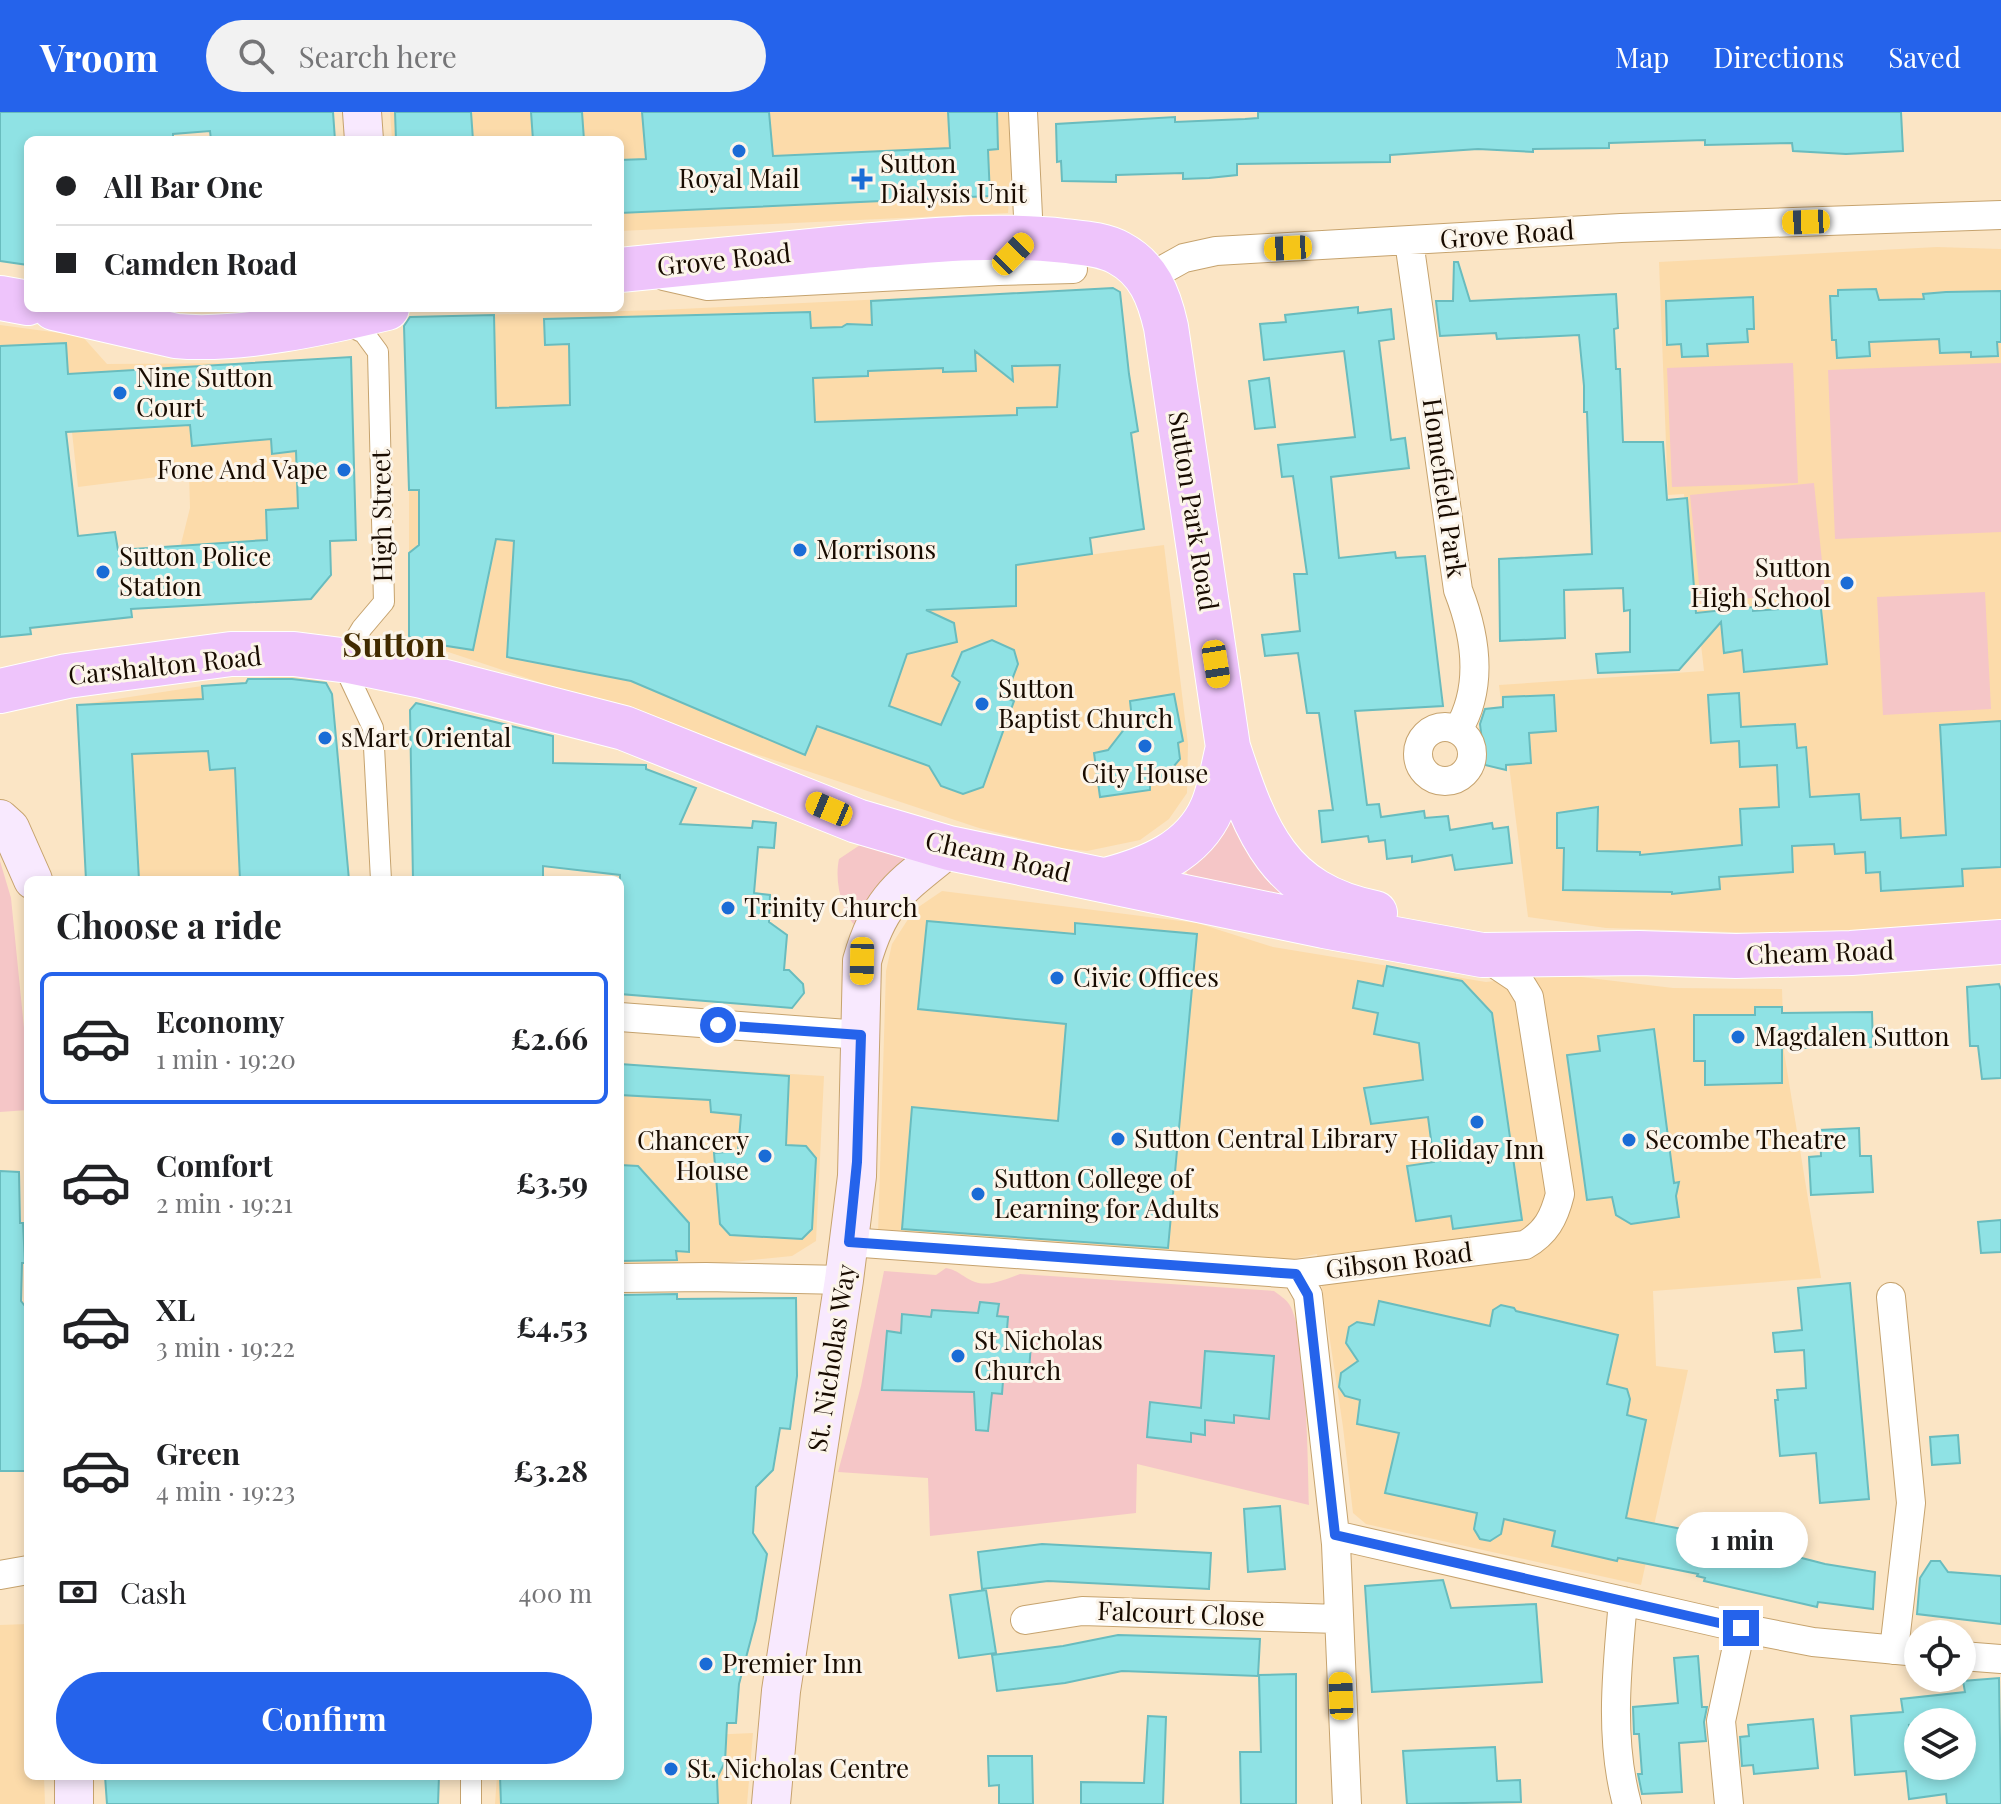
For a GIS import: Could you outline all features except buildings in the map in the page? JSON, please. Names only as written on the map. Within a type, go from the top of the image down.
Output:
[{"type":"highway","name":"Grove Road","points":[[626,270],[805,266],[926,240],[1029,237],[1088,244],[1117,252],[1148,278]]},
{"type":"highway","name":"Sutton Park Road","points":[[1148,278],[1159,299],[1166,327],[1228,747],[1240,784],[1284,868],[1328,899]]},
{"type":"highway","points":[[0,298],[24,302]]},
{"type":"highway","points":[[71,312],[195,338],[244,336],[338,313]]},
{"type":"highway","name":"Carshalton Road","points":[[0,691],[67,676],[231,654],[294,654],[364,663]]},
{"type":"highway","name":"Cheam Road","points":[[364,663],[624,728],[857,821],[949,848],[1482,955],[1639,953],[1736,956],[1851,953],[2001,942]]},
{"type":"highway","name":"Sutton Park Road","points":[[1103,880],[1143,870],[1164,859],[1200,828],[1213,808],[1228,747]]},
{"type":"highway","name":"Cheam Road","points":[[1328,899],[1350,908],[1390,916],[1639,953]]},
{"type":"main road","points":[[362,112],[364,136]]},
{"type":"main road","points":[[0,819],[10,828],[31,876]]},
{"type":"main road","name":"St. Nicholas Way","points":[[771,1804],[781,1691],[849,1242],[857,1162],[862,961],[870,932],[895,892],[949,848]]},
{"type":"street","points":[[998,271],[1029,237],[1023,112]]},
{"type":"street","name":"Grove Road","points":[[1148,278],[1184,258],[1216,251],[1621,228],[2001,215]]},
{"type":"street","name":"Homefield Park","points":[[1409,241],[1458,590],[1466,611],[1475,659],[1475,682],[1468,712],[1458,730]]},
{"type":"street","name":"Grove Road","points":[[805,266],[998,271],[1073,269]]},
{"type":"street","name":"High Street","points":[[338,313],[364,333],[378,352],[384,602],[351,646],[364,663]]},
{"type":"street","points":[[364,663],[351,686],[373,728],[381,876]]},
{"type":"street","name":"Gibson Road","points":[[849,1242],[1296,1274],[1525,1245],[1542,1236],[1555,1213],[1560,1194],[1529,997],[1518,979],[1482,955]]},
{"type":"street","points":[[624,1017],[861,1035]]},
{"type":"street","points":[[1296,1274],[1308,1295],[1329,1462],[1347,1804]]},
{"type":"street","points":[[624,1278],[844,1280]]},
{"type":"street","points":[[1891,1297],[1911,1503],[1907,1620]]},
{"type":"street","points":[[1335,1535],[1741,1628],[1813,1642],[1904,1651]]},
{"type":"street","points":[[0,1575],[24,1571]]},
{"type":"street","points":[[1623,1601],[1615,1686],[1618,1772],[1627,1804]]},
{"type":"street","name":"Falcourt Close","points":[[1025,1620],[1082,1611],[1338,1619]]},
{"type":"street","points":[[1729,1804],[1721,1721],[1741,1628]]},
{"type":"street","points":[[1976,1657],[2001,1659]]},
{"type":"street","points":[[471,1780],[471,1804]]},
{"type":"shaded area","points":[[390,112],[1009,112],[1012,158],[1008,213],[624,231],[624,136],[392,136]]},
{"type":"shaded area","name":"Sutton High School","points":[[1937,247],[2001,249],[2001,924],[1857,933],[1761,933],[1606,928],[1528,917],[1499,685],[1704,671],[1684,494],[1668,495],[1659,262]]},
{"type":"shaded area","points":[[1113,288],[1120,292],[1129,373],[1057,397],[1057,407],[1017,408],[1019,564],[1164,545],[1188,744],[1187,793],[1169,819],[1140,840],[1087,851],[1062,848],[979,828],[415,641],[409,636],[409,457],[404,317],[660,310]]},
{"type":"shaded area","points":[[0,325],[82,336],[107,364],[254,363],[346,357],[351,361],[356,540],[330,542],[186,604],[181,544],[190,508],[189,473],[78,487],[72,432],[0,436]]},
{"type":"shaded area","points":[[1793,363],[1798,483],[1672,487],[1667,368]]},
{"type":"shaded area","points":[[2001,363],[2001,532],[1835,539],[1828,370]]},
{"type":"shaded area","points":[[1814,483],[1825,591],[1701,603],[1690,495]]},
{"type":"shaded area","points":[[1985,592],[1991,709],[1883,715],[1877,597]]},
{"type":"shaded area","points":[[309,674],[326,682],[332,694],[349,876],[86,876],[77,705],[202,686],[245,683],[248,679]]},
{"type":"shaded area","points":[[1235,813],[1256,862],[1294,899],[1197,887],[1186,872],[1211,850]]},
{"type":"shaded area","points":[[860,845],[908,858],[859,931],[844,907],[838,868],[839,859]]},
{"type":"shaded area","points":[[0,861],[11,898],[24,1028],[24,1110],[0,1112]]},
{"type":"shaded area","points":[[942,891],[1197,923],[1273,947],[1486,982],[1528,977],[1581,977],[1673,988],[1782,989],[1784,1052],[1821,1278],[1653,1291],[1656,1366],[1688,1370],[1641,1585],[1366,1524],[1353,1513],[1317,1254],[1283,1261],[1206,1253],[1170,1254],[878,1235],[886,971],[892,944],[914,910]]},
{"type":"shaded area","points":[[624,1064],[824,1076],[816,1241],[792,1256],[723,1263],[624,1264]]},
{"type":"shaded area","points":[[946,1268],[986,1284],[1020,1274],[1274,1291],[1289,1304],[1300,1341],[1309,1505],[1137,1464],[1136,1513],[930,1536],[928,1478],[838,1472],[861,1386],[884,1271],[936,1275]]},
{"type":"shaded area","points":[[24,1624],[24,1780],[44,1780],[45,1804],[0,1804],[0,1625]]},
{"type":"shaded area","points":[[753,1733],[747,1804],[495,1804],[497,1780],[624,1780],[624,1739]]},
{"type":"place","name":"Royal Mail","points":[[739,151]]},
{"type":"place","name":"Sutton Dialysis Unit","points":[[862,179]]},
{"type":"place","name":"Nine Sutton Court","points":[[120,393]]},
{"type":"place","name":"Fone And Vape","points":[[344,470]]},
{"type":"place","name":"Morrisons","points":[[800,550]]},
{"type":"place","name":"Sutton Police Station","points":[[103,572]]},
{"type":"place","name":"Sutton High School","points":[[1847,583]]},
{"type":"place","name":"Sutton Baptist Church","points":[[982,704]]},
{"type":"place","name":"sMart Oriental","points":[[325,738]]},
{"type":"place","name":"City House","points":[[1145,746]]},
{"type":"place","name":"Trinity Church","points":[[728,908]]},
{"type":"place","name":"Civic Offices","points":[[1057,978]]},
{"type":"place","name":"Magdalen Sutton","points":[[1738,1037]]},
{"type":"place","name":"Holiday Inn","points":[[1477,1122]]},
{"type":"place","name":"Sutton Central Library","points":[[1118,1139]]},
{"type":"place","name":"Secombe Theatre","points":[[1629,1140]]},
{"type":"place","name":"Chancery House","points":[[765,1156]]},
{"type":"place","name":"Sutton College of Learning for Adults","points":[[978,1194]]},
{"type":"place","name":"St Nicholas Church","points":[[958,1356]]},
{"type":"place","name":"Premier Inn","points":[[706,1664]]},
{"type":"place","name":"St. Nicholas Centre","points":[[671,1769]]},
{"type":"district","name":"Sutton","points":[[394,645]]},
{"type":"route","points":[[718,1025],[861,1035],[857,1176],[849,1242],[1296,1274],[1308,1295],[1335,1535],[1741,1628]]}]
